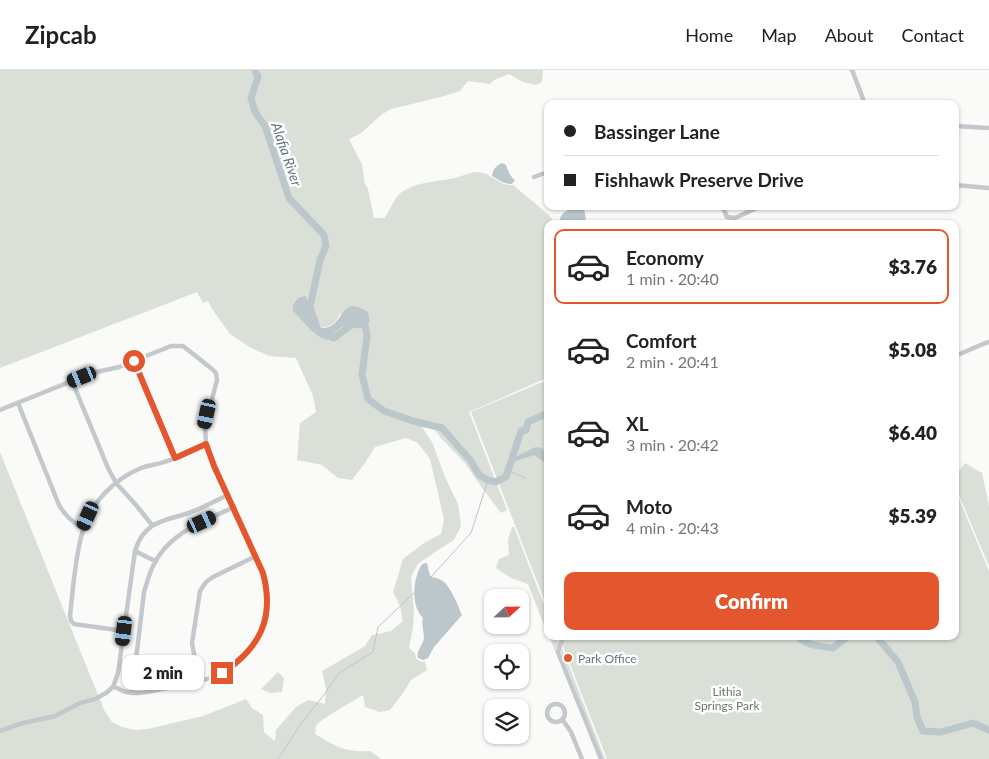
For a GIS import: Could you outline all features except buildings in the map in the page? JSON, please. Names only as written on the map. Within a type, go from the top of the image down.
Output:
[{"type":"street","points":[[852,70],[863,100]]},
{"type":"street","points":[[959,126],[989,128]]},
{"type":"street","points":[[534,177],[544,173]]},
{"type":"street","points":[[959,185],[989,188]]},
{"type":"street","points":[[723,210],[726,217],[735,218],[752,210]]},
{"type":"street","points":[[959,354],[989,342]]},
{"type":"street","points":[[0,410],[92,373],[119,367],[171,346],[178,345],[186,348],[216,373],[217,380],[205,426],[206,444],[214,466],[263,573],[267,589],[267,603],[260,635],[244,657],[222,673],[209,679],[140,693],[125,692],[113,687]]},
{"type":"street","points":[[134,361],[175,458]]},
{"type":"street","points":[[72,381],[116,483],[152,525]]},
{"type":"street","points":[[18,403],[65,515],[73,523],[83,528]]},
{"type":"street","points":[[124,631],[74,624],[71,621],[70,616],[79,546],[83,528],[95,505],[116,483],[141,468],[175,458],[206,444]]},
{"type":"street","points":[[0,732],[23,723],[55,716],[80,703],[95,699],[113,687],[118,673],[134,551],[137,543],[152,525],[196,510],[228,495]]},
{"type":"street","points":[[132,693],[144,592],[148,576],[155,561],[176,536],[234,507]]},
{"type":"street","points":[[134,551],[155,561]]},
{"type":"street","points":[[200,681],[192,643],[200,591],[206,582],[213,577],[256,556]]},
{"type":"street","points":[[562,640],[558,652],[601,759]]},
{"type":"street","points":[[562,719],[571,732],[582,759]]},
{"type":"green space","points":[[0,70],[543,70],[542,82],[536,85],[523,82],[509,74],[494,80],[490,84],[468,81],[460,91],[391,109],[381,115],[360,134],[349,139],[362,165],[374,218],[385,218],[397,196],[408,188],[477,172],[486,174],[508,185],[513,185],[553,220],[544,220],[544,379],[469,412],[507,510],[501,513],[465,463],[440,437],[429,421],[419,423],[432,442],[445,477],[458,504],[461,526],[454,540],[418,564],[411,577],[414,612],[409,648],[415,653],[416,659],[422,662],[425,661],[427,670],[411,680],[390,710],[380,712],[365,707],[363,695],[316,726],[315,734],[329,742],[347,750],[370,751],[380,759],[0,759],[0,733],[100,699],[104,710],[112,722],[122,727],[136,730],[203,716],[246,699],[252,708],[263,715],[264,732],[275,741],[276,730],[296,707],[308,700],[325,704],[326,689],[322,671],[365,646],[372,635],[391,631],[403,621],[400,606],[393,592],[403,559],[424,543],[441,534],[444,519],[430,459],[418,443],[406,438],[375,447],[352,480],[338,478],[322,465],[297,460],[300,423],[316,412],[313,396],[296,358],[269,356],[251,348],[230,334],[208,301],[203,303],[197,292],[0,368]],"holes":[[[306,296],[320,328],[332,324],[340,314],[368,312],[369,323],[361,321],[349,323],[327,340],[315,334],[293,311]]]},
{"type":"green space","points":[[544,381],[544,599],[471,412]]},
{"type":"green space","points":[[0,452],[98,695],[54,714],[23,721],[0,729]]},
{"type":"green space","points":[[965,463],[982,473],[989,506],[989,566],[959,495],[959,471]]},
{"type":"green space","name":"Lithia Springs Park","points":[[959,499],[989,571],[989,759],[607,759],[561,640],[959,640]]},
{"type":"green space","points":[[512,527],[514,527],[544,604],[544,625],[528,584],[511,578],[496,568],[499,559],[509,555],[508,540]]},
{"type":"green space","points":[[551,640],[558,640],[556,651],[594,746]]},
{"type":"green space","points":[[562,648],[605,759],[603,759],[561,652]]},
{"type":"green space","points":[[278,672],[284,678],[282,692],[270,693],[261,689]]},
{"type":"shaded area","points":[[502,163],[506,165],[510,175],[515,180],[512,184],[504,183],[492,176],[495,168]]},
{"type":"shaded area","points":[[584,210],[586,220],[560,220],[567,211]]},
{"type":"shaded area","points":[[306,296],[320,328],[334,324],[344,310],[353,306],[368,312],[370,323],[363,321],[351,322],[341,327],[327,340],[322,338],[313,332],[293,311],[293,305],[298,298]]},
{"type":"shaded area","points":[[536,447],[544,450],[544,462],[534,455],[510,463],[511,459]]},
{"type":"shaded area","points":[[427,563],[430,576],[440,579],[448,586],[462,615],[434,647],[428,658],[423,660],[418,658],[418,655],[424,638],[423,618],[416,606],[414,591],[419,570],[422,564]]},
{"type":"waterway","name":"Alafia River","points":[[255,70],[258,77],[251,98],[255,112],[265,126],[289,198],[324,235],[326,246],[320,260],[310,307],[318,331],[334,338],[351,325],[365,324],[367,336],[362,375],[368,399],[384,411],[442,428],[471,461],[479,475],[495,482],[506,477],[521,431],[526,430],[528,422],[544,415]]},
{"type":"waterway","points":[[508,471],[526,478]]},
{"type":"waterway","points":[[430,578],[471,533],[488,480]]},
{"type":"waterway","points":[[278,759],[300,725],[339,673],[373,652],[378,627],[414,593]]},
{"type":"waterway","name":"Alafia River","points":[[803,640],[809,644],[833,648],[843,640]]},
{"type":"waterway","name":"Alafia River","points":[[879,640],[898,662],[915,702],[917,717],[923,731],[941,732],[973,723],[989,730]]},
{"type":"place","name":"Park Office","points":[[568,658]]},
{"type":"route","points":[[134,361],[175,458],[206,444],[214,466],[263,573],[267,589],[267,603],[260,635],[244,657],[222,673]]}]
